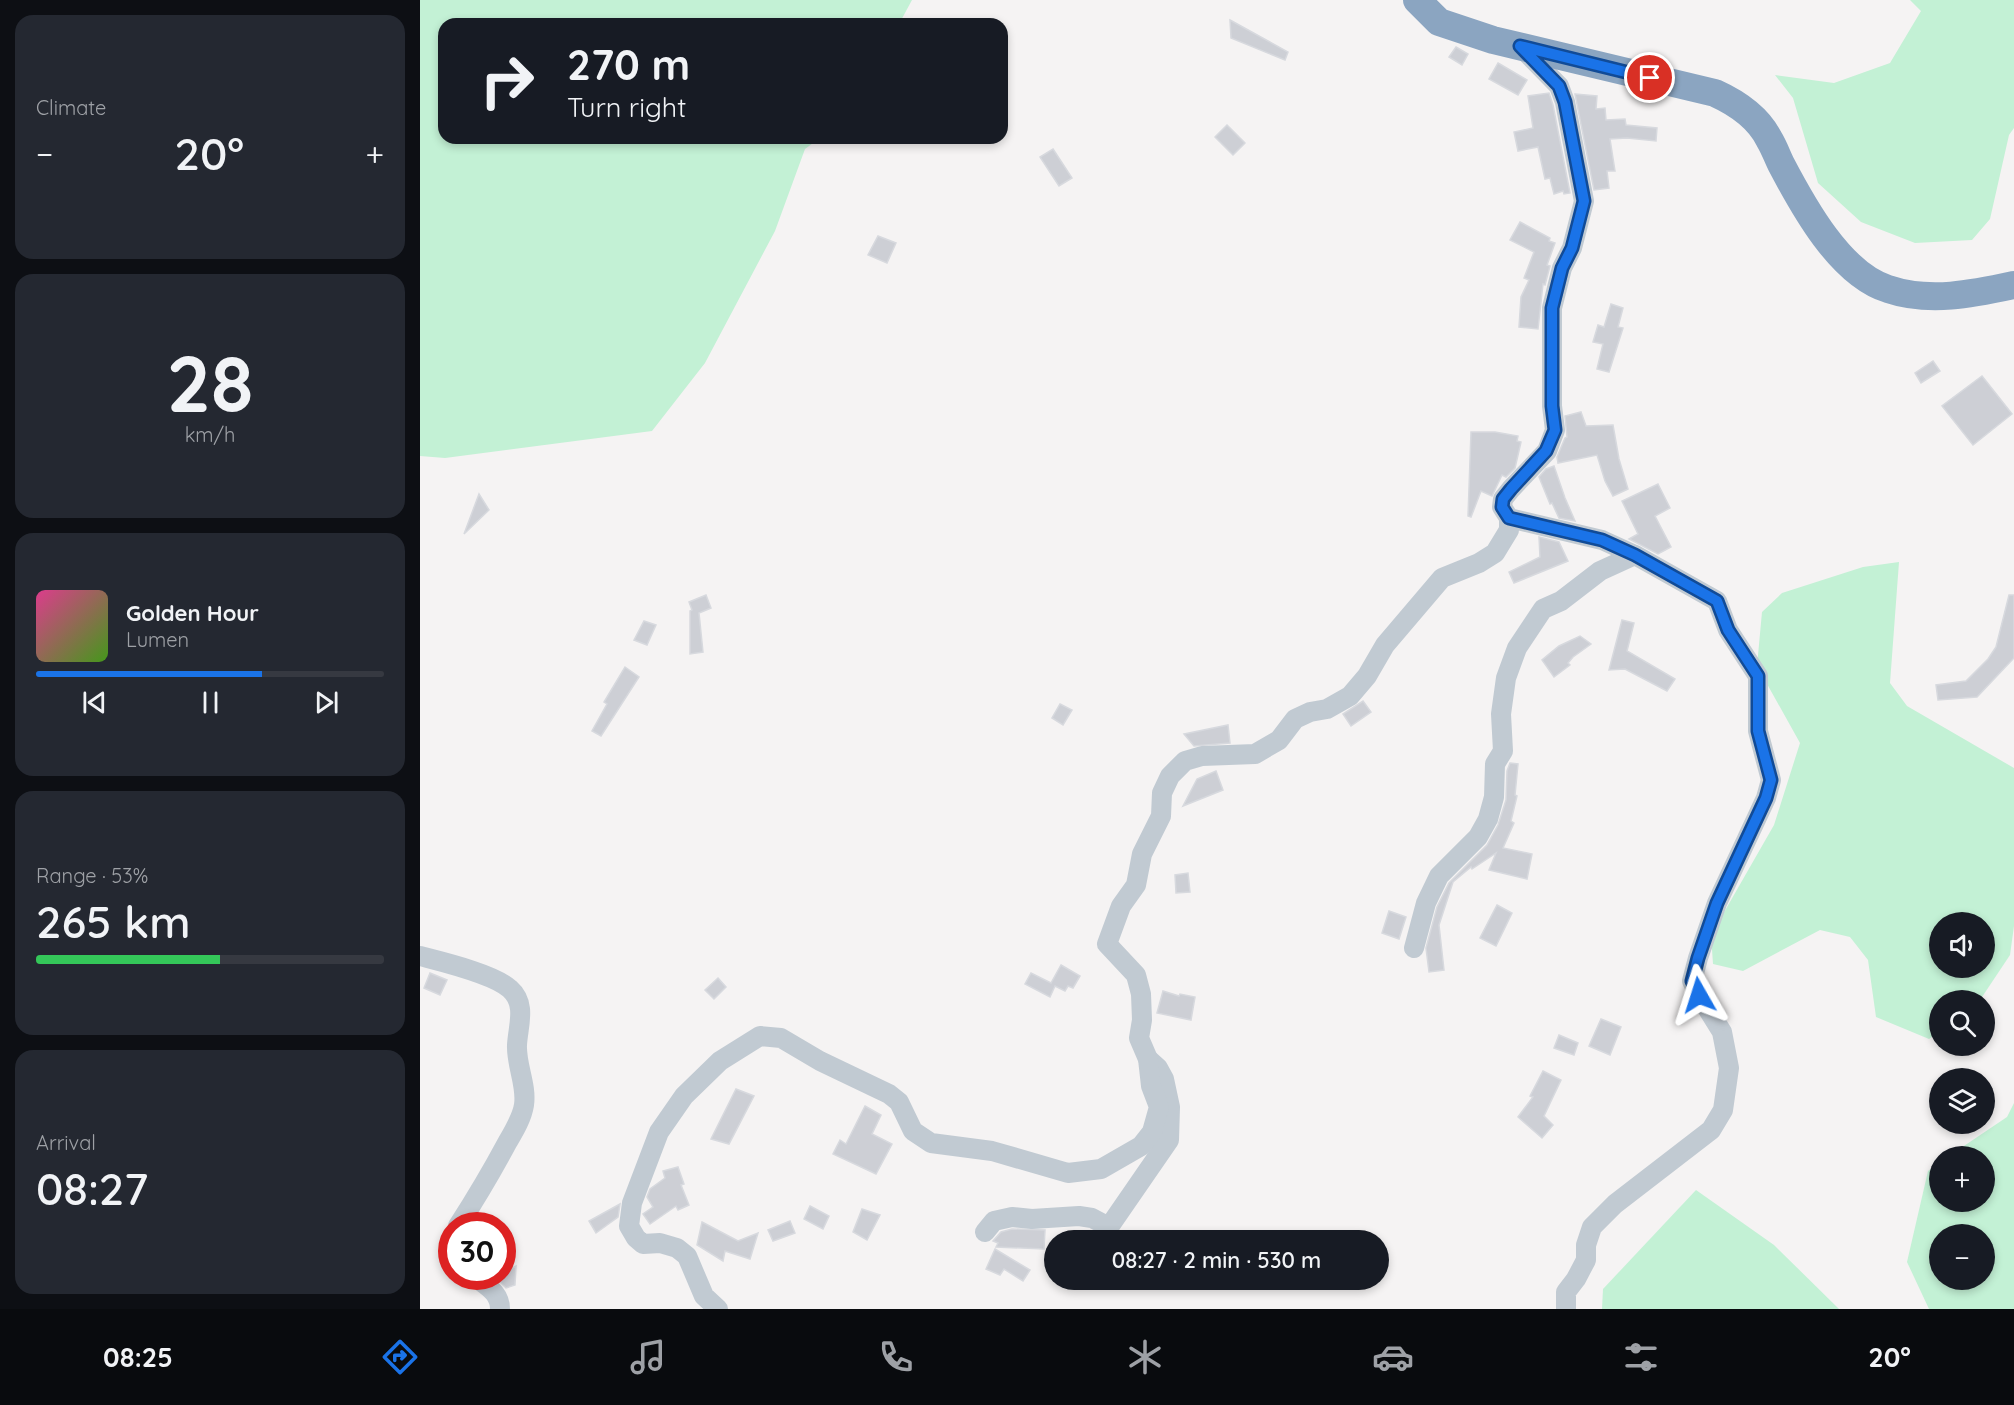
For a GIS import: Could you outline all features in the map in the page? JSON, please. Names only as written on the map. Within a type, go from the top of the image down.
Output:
[{"type":"highway","points":[[1417,0],[1439,22],[1493,40],[1714,93],[1734,102],[1746,111],[1769,137],[1780,163],[1812,218],[1840,254],[1862,275],[1888,289],[1928,296],[1970,295],[2014,285]]},
{"type":"street","points":[[718,1309],[704,1296],[687,1256],[677,1248],[660,1243],[644,1244],[636,1238],[629,1226],[632,1203],[659,1132],[684,1096],[720,1061],[760,1036],[781,1038],[820,1061],[889,1094],[899,1102],[913,1131],[931,1143],[992,1151],[1068,1173],[1101,1169],[1141,1146],[1152,1132],[1159,1107],[1150,1086],[1148,1059],[1139,1038],[1142,1020],[1141,994],[1136,975],[1107,944],[1120,906],[1136,885],[1142,854],[1161,816],[1162,793],[1170,776],[1185,761],[1202,756],[1255,754],[1279,740],[1295,719],[1310,712],[1327,709],[1350,696],[1367,676],[1385,645],[1442,578],[1495,554],[1509,530],[1509,518],[1502,507],[1503,499],[1546,451],[1555,430],[1552,406],[1552,308],[1562,268],[1572,248],[1584,201],[1565,102],[1559,86],[1520,46]]},
{"type":"street","points":[[1509,518],[1602,540],[1635,555],[1717,601],[1728,630],[1758,676],[1758,731],[1771,780],[1766,798],[1717,903],[1692,981],[1722,1032],[1729,1068],[1724,1110],[1711,1130],[1615,1204],[1593,1227],[1586,1245],[1586,1260],[1566,1292],[1566,1309]]},
{"type":"street","points":[[1414,948],[1426,903],[1439,876],[1478,837],[1488,819],[1494,797],[1495,764],[1503,751],[1501,714],[1506,678],[1517,648],[1543,609],[1561,601],[1600,571],[1635,555]]},
{"type":"street","points":[[420,956],[497,981],[510,988],[519,999],[517,1048],[523,1081],[524,1104],[519,1120],[486,1183],[467,1212]]},
{"type":"street","points":[[985,1232],[994,1221],[1012,1217],[1032,1219],[1079,1216],[1092,1218],[1109,1227],[1169,1140],[1170,1107],[1164,1078],[1158,1068],[1148,1059]]},
{"type":"street","points":[[493,1290],[500,1301],[500,1309]]},
{"type":"green space","points":[[420,0],[912,0],[902,18],[438,18],[438,144],[812,144],[805,149],[775,231],[705,363],[652,431],[445,458],[420,456]]},
{"type":"green space","points":[[1910,0],[2014,0],[2014,128],[2009,135],[1990,219],[1972,240],[1915,243],[1861,222],[1818,183],[1793,98],[1775,75],[1834,83],[1890,63],[1921,11]]},
{"type":"green space","points":[[1899,562],[1890,683],[1907,706],[2014,768],[2014,926],[2010,955],[1995,978],[1995,912],[1929,912],[1929,978],[1995,978],[1987,990],[1929,990],[1929,1039],[1876,1017],[1868,960],[1850,937],[1820,930],[1743,971],[1713,964],[1711,935],[1774,825],[1800,743],[1757,666],[1762,612],[1782,593],[1863,567]]},
{"type":"green space","points":[[2014,1103],[2014,1309],[1929,1309],[1907,1262],[1928,1171],[1929,1212],[1995,1212],[1995,1146],[1964,1146],[1982,1134],[1995,1134],[1995,1125],[2007,1117]]},
{"type":"green space","points":[[1696,1190],[1774,1245],[1839,1309],[1602,1309],[1603,1289]]},
{"type":"building","points":[[1230,20],[1288,52],[1285,60],[1231,38]]},
{"type":"building","points":[[1456,47],[1468,54],[1462,65],[1449,57]]},
{"type":"building","points":[[1498,63],[1527,80],[1518,95],[1489,79]]},
{"type":"building","points":[[1549,93],[1570,193],[1564,194],[1563,191],[1554,194],[1550,178],[1545,179],[1538,147],[1518,151],[1514,132],[1533,128],[1528,96]]},
{"type":"building","points":[[1575,94],[1597,96],[1596,109],[1605,108],[1606,120],[1625,119],[1626,125],[1657,128],[1656,141],[1610,139],[1615,171],[1607,171],[1609,188],[1594,190]]},
{"type":"building","points":[[1227,125],[1245,143],[1233,155],[1215,137]]},
{"type":"building","points":[[1053,149],[1072,178],[1059,186],[1040,157]]},
{"type":"building","points":[[1520,222],[1555,243],[1547,265],[1550,266],[1545,285],[1543,284],[1538,329],[1519,327],[1521,297],[1529,280],[1524,278],[1534,252],[1510,240]]},
{"type":"building","points":[[878,236],[896,243],[887,263],[868,255]]},
{"type":"building","points":[[1611,304],[1623,308],[1618,327],[1623,328],[1609,372],[1597,369],[1603,344],[1593,342],[1598,325],[1604,327]]},
{"type":"building","points":[[1933,361],[1940,371],[1921,383],[1915,373]]},
{"type":"building","points":[[1982,376],[2012,414],[1973,445],[1942,406]]},
{"type":"building","points":[[1581,412],[1586,426],[1613,425],[1619,459],[1628,489],[1613,496],[1605,481],[1597,455],[1558,463],[1557,457],[1567,437],[1565,416]]},
{"type":"building","points":[[1471,432],[1495,432],[1518,436],[1517,441],[1521,442],[1515,468],[1506,477],[1502,475],[1492,496],[1481,491],[1471,517],[1468,516]]},
{"type":"building","points":[[1554,466],[1575,521],[1559,518],[1552,503],[1550,504],[1539,477],[1546,469]]},
{"type":"building","points":[[1658,484],[1670,508],[1655,516],[1671,547],[1658,554],[1629,539],[1638,534],[1622,501]]},
{"type":"building","points":[[479,494],[489,510],[464,534]]},
{"type":"building","points":[[1539,537],[1559,542],[1568,561],[1514,583],[1509,572],[1540,557]]},
{"type":"building","points":[[706,595],[711,608],[699,613],[703,652],[690,654],[690,611],[692,610],[689,602]]},
{"type":"building","points":[[2009,595],[2014,595],[2014,658],[1977,697],[1938,700],[1936,685],[1966,681],[1988,659],[1996,647]]},
{"type":"building","points":[[1622,620],[1634,623],[1627,651],[1675,679],[1667,691],[1625,669],[1609,670]]},
{"type":"building","points":[[644,621],[656,625],[647,645],[634,640]]},
{"type":"building","points":[[1580,636],[1591,644],[1573,657],[1568,663],[1570,665],[1554,677],[1542,660],[1559,646]]},
{"type":"building","points":[[625,667],[639,677],[601,736],[592,731],[607,704],[604,702]]},
{"type":"building","points":[[1363,701],[1371,712],[1351,726],[1343,714]]},
{"type":"building","points":[[1060,704],[1072,710],[1063,725],[1052,718]]},
{"type":"building","points":[[1228,725],[1230,743],[1194,746],[1184,734]]},
{"type":"building","points":[[1510,763],[1518,764],[1515,795],[1517,796],[1511,821],[1514,823],[1503,848],[1532,854],[1527,879],[1489,870],[1496,853],[1472,869],[1471,867],[1453,882],[1439,925],[1444,970],[1429,972],[1426,948],[1437,907],[1449,883],[1487,845],[1498,825],[1506,800],[1507,771]]},
{"type":"building","points":[[1216,771],[1223,790],[1183,806],[1197,779]]},
{"type":"building","points":[[1188,873],[1190,892],[1176,893],[1175,875]]},
{"type":"building","points":[[1497,905],[1512,913],[1496,946],[1480,938]]},
{"type":"building","points":[[1389,911],[1406,917],[1399,939],[1382,933]]},
{"type":"building","points":[[1061,965],[1080,976],[1073,988],[1068,986],[1065,991],[1055,986],[1050,997],[1025,984],[1031,973],[1051,983]]},
{"type":"building","points":[[430,973],[447,980],[440,995],[424,988]]},
{"type":"building","points":[[718,978],[726,987],[714,999],[705,990]]},
{"type":"building","points":[[1163,991],[1179,996],[1180,994],[1195,997],[1191,1020],[1157,1013]]},
{"type":"building","points":[[1601,1019],[1621,1027],[1610,1055],[1589,1046]]},
{"type":"building","points":[[1559,1035],[1578,1043],[1574,1055],[1554,1048]]},
{"type":"building","points":[[1543,1071],[1561,1080],[1544,1116],[1553,1125],[1542,1138],[1518,1117],[1533,1097],[1530,1096]]},
{"type":"building","points":[[736,1089],[754,1096],[729,1144],[711,1139]]},
{"type":"building","points":[[865,1106],[881,1115],[872,1134],[892,1144],[876,1174],[833,1154],[840,1140],[846,1144]]},
{"type":"building","points":[[678,1167],[684,1184],[681,1185],[689,1205],[678,1210],[676,1206],[650,1224],[643,1214],[653,1207],[647,1197],[650,1189],[665,1178],[663,1171]]},
{"type":"building","points":[[620,1204],[618,1217],[596,1233],[589,1221]]},
{"type":"building","points":[[810,1206],[829,1216],[823,1229],[804,1219]]},
{"type":"building","points":[[862,1209],[880,1215],[867,1240],[853,1232]]},
{"type":"building","points":[[790,1221],[795,1233],[773,1241],[768,1230]]},
{"type":"building","points":[[702,1222],[738,1241],[758,1233],[750,1259],[725,1251],[723,1261],[697,1245]]},
{"type":"building","points":[[1012,1229],[1045,1230],[1044,1249],[996,1247],[998,1243],[993,1241],[1001,1232]]},
{"type":"building","points":[[995,1249],[1030,1270],[1023,1281],[1004,1269],[1000,1275],[986,1269]]},
{"type":"route","points":[[1650,78],[1520,46],[1559,86],[1565,102],[1584,201],[1572,248],[1562,268],[1552,308],[1552,406],[1555,430],[1546,451],[1503,499],[1502,507],[1509,518],[1602,540],[1635,555],[1717,601],[1728,630],[1758,676],[1758,731],[1771,780],[1752,830],[1717,903],[1698,958],[1692,981],[1699,995]]}]
